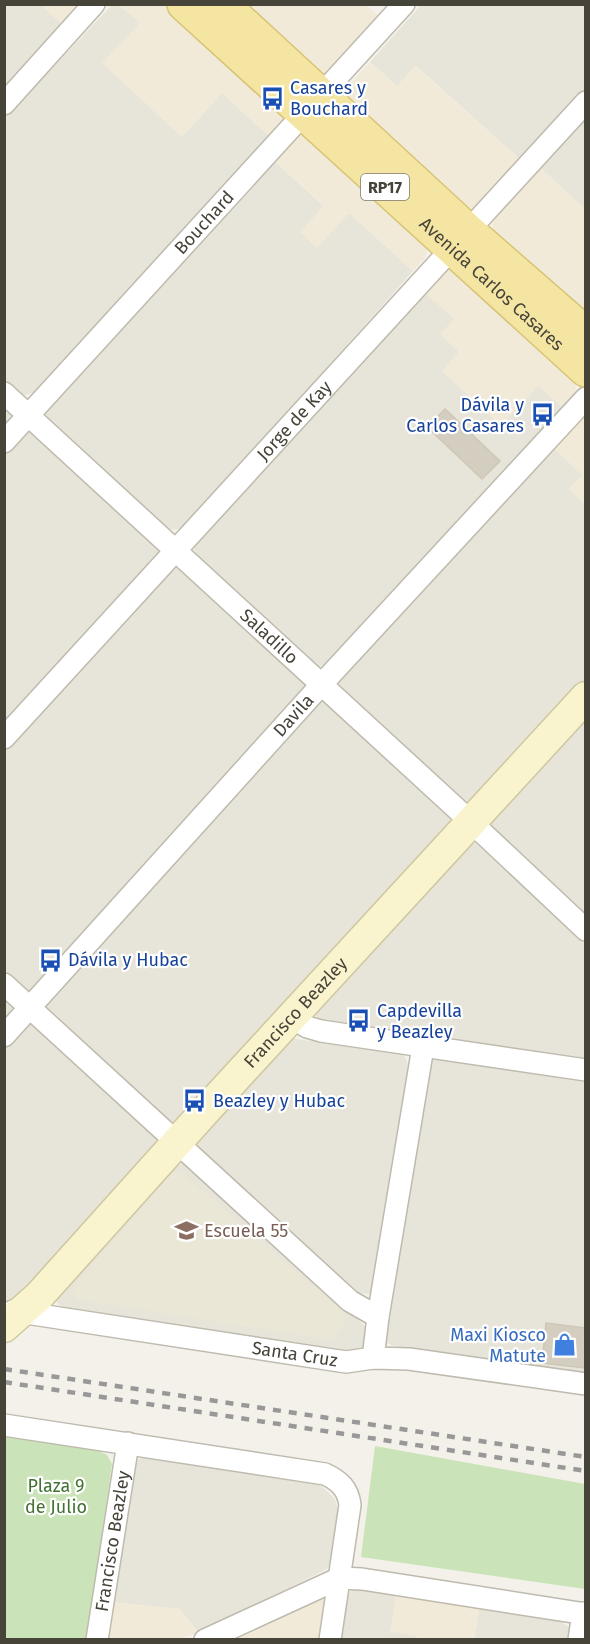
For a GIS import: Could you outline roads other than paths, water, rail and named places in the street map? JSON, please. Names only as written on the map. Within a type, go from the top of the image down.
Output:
[{"type":"main road","name":"Avenida Carlos Casares","points":[[184,4],[312,104],[460,239],[585,370]]},
{"type":"main road","name":"Avenida Carlos Casares","points":[[222,4],[312,104]]},
{"type":"main road","name":"Avenida Carlos Casares","points":[[460,239],[585,334]]},
{"type":"street","points":[[4,104],[94,4]]},
{"type":"street","name":"Bouchard","points":[[4,442],[404,4]]},
{"type":"street","name":"Jorge de Kay","points":[[4,738],[585,102]]},
{"type":"street","name":"Saladillo","points":[[4,393],[470,821],[585,930]]},
{"type":"street","name":"Davila","points":[[4,1036],[321,685],[585,398]]},
{"type":"street","name":"Francisco Beazley","points":[[10,1316],[39,1296],[585,697]]},
{"type":"street","points":[[4,984],[350,1300],[378,1317]]},
{"type":"street","points":[[293,1018],[307,1027],[321,1031],[585,1070]]},
{"type":"street","points":[[374,1358],[378,1317],[423,1047]]},
{"type":"street","name":"Santa Cruz","points":[[10,1316],[73,1322],[346,1362],[374,1358],[410,1359],[585,1384]]},
{"type":"street","points":[[4,1425],[326,1474],[338,1480],[349,1494],[351,1505],[330,1640]]},
{"type":"street","name":"Francisco Beazley","points":[[97,1640],[128,1443]]},
{"type":"street","points":[[205,1640],[340,1578],[363,1579],[584,1613],[579,1640]]},
{"type":"railway","points":[[4,1369],[586,1457]]},
{"type":"railway","points":[[4,1382],[586,1471]]},
{"type":"place","name":"Casares y Bouchard","points":[[272,98]]},
{"type":"place","name":"Dávila y Carlos Casares","points":[[542,415]]},
{"type":"place","name":"Dávila y Hubac","points":[[50,960]]},
{"type":"place","name":"Capdevilla y Beazley","points":[[359,1021]]},
{"type":"place","name":"Beazley y Hubac","points":[[195,1101]]},
{"type":"place","name":"Escuela 55","points":[[186,1231]]},
{"type":"place","name":"Maxi Kiosco Matute","points":[[564,1345]]},
{"type":"park label","name":"Plaza 9 de Julio","points":[[56,1496]]}]
